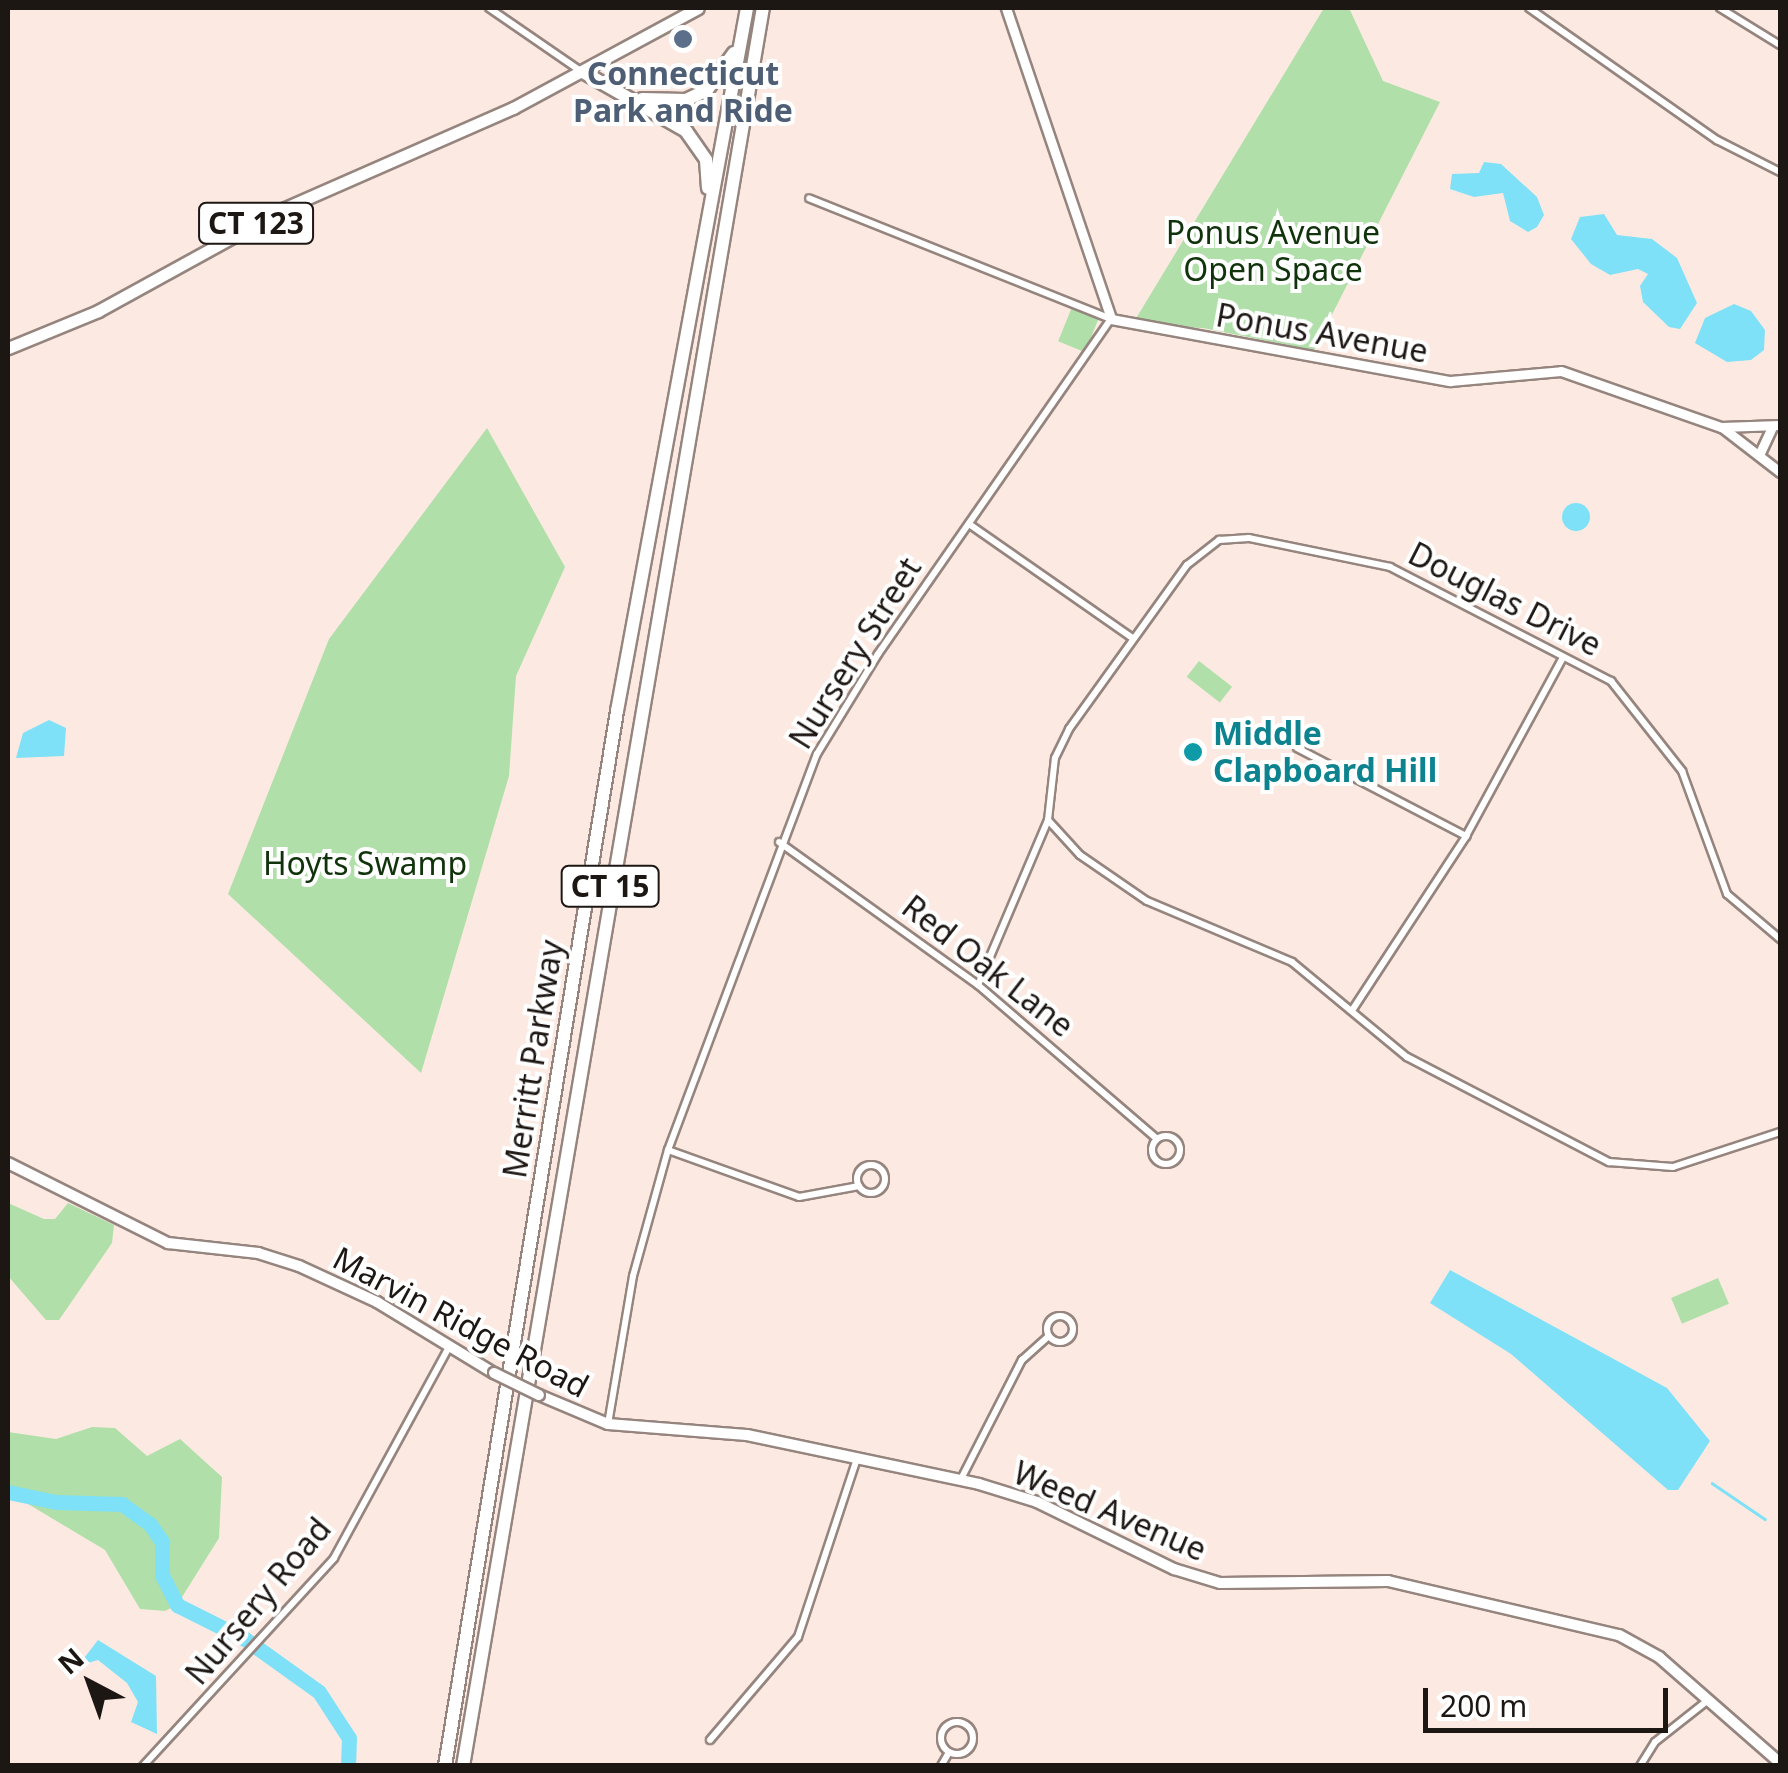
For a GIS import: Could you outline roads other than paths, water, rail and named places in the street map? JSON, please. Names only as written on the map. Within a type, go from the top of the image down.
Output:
[{"type":"highway","name":"Merritt Parkway","points":[[444,1766],[617,711],[747,8]]},
{"type":"highway","name":"Merritt Parkway","points":[[463,1766],[763,8]]},
{"type":"highway","points":[[637,98],[686,100],[706,90],[721,78],[743,32]]},
{"type":"highway","points":[[583,72],[637,98],[686,131],[706,160],[705,235]]},
{"type":"main road","name":"CT 123","points":[[8,348],[98,311],[285,208],[456,134],[583,72],[698,8]]},
{"type":"main road","name":"Marvin Ridge Road","points":[[8,1163],[168,1243],[258,1254],[299,1266],[377,1302],[448,1349],[538,1396],[608,1424],[732,1434]]},
{"type":"main road","name":"Weed Avenue","points":[[732,1434],[960,1480],[1037,1502],[1198,1578],[1234,1586],[1406,1584],[1619,1635],[1649,1649],[1780,1763]]},
{"type":"street","points":[[489,8],[583,72]]},
{"type":"street","points":[[1006,8],[1111,319]]},
{"type":"street","points":[[1529,8],[1740,155],[1780,172]]},
{"type":"street","points":[[1720,8],[1780,45]]},
{"type":"street","name":"Ponus Avenue","points":[[809,198],[1111,319],[1450,381],[1569,372],[1721,427],[1776,426]]},
{"type":"street","name":"Nursery Street","points":[[608,1424],[632,1276],[668,1150],[779,842],[832,727],[1111,319]]},
{"type":"street","points":[[1759,456],[1776,426]]},
{"type":"street","points":[[1721,427],[1780,472]]},
{"type":"street","points":[[969,524],[1130,637]]},
{"type":"street","name":"Douglas Drive","points":[[978,985],[1048,820],[1056,758],[1130,637],[1203,549],[1220,540],[1249,538],[1390,567],[1611,681],[1632,700],[1682,771],[1726,894],[1780,939]]},
{"type":"street","points":[[1353,1009],[1466,836],[1562,658]]},
{"type":"street","points":[[1297,748],[1466,836]]},
{"type":"street","points":[[1048,820],[1080,855],[1147,902],[1292,962],[1407,1057],[1609,1162],[1673,1166],[1780,1132]]},
{"type":"street","name":"Red Oak Lane","points":[[779,842],[978,985],[1157,1139],[1176,1140],[1176,1160],[1154,1158],[1157,1139]]},
{"type":"street","points":[[668,1150],[800,1197],[859,1186],[880,1189],[882,1170],[862,1168],[859,1186]]},
{"type":"street","points":[[960,1480],[1022,1360],[1049,1336],[1054,1318],[1070,1322],[1068,1339],[1049,1336]]},
{"type":"street","name":"Nursery Road","points":[[143,1766],[251,1652],[342,1546],[448,1349]]},
{"type":"street","points":[[710,1740],[798,1637],[857,1458]]},
{"type":"street","points":[[1640,1766],[1655,1742],[1707,1700]]},
{"type":"street","points":[[941,1766],[949,1752],[943,1730],[959,1722],[972,1743],[960,1755],[949,1752]]},
{"type":"water","points":[[1484,162],[1501,164],[1537,197],[1544,215],[1537,227],[1528,232],[1510,221],[1503,193],[1474,197],[1450,189],[1452,174],[1479,173]]},
{"type":"water","points":[[1604,214],[1617,235],[1652,239],[1677,258],[1697,303],[1680,329],[1669,327],[1643,302],[1640,286],[1648,274],[1638,269],[1610,275],[1591,264],[1571,239],[1580,217]]},
{"type":"water","points":[[1734,304],[1751,311],[1765,330],[1764,350],[1751,360],[1727,362],[1695,343],[1705,318]]},
{"type":"water","points":[[1576,503],[1586,507],[1590,517],[1586,527],[1576,531],[1566,527],[1562,517],[1566,507]]},
{"type":"water","points":[[49,720],[66,728],[64,756],[16,758],[23,733]]},
{"type":"water","points":[[1450,1270],[1667,1388],[1710,1441],[1678,1490],[1668,1490],[1511,1354],[1430,1303]]},
{"type":"water","points":[[98,1640],[156,1676],[157,1734],[131,1722],[138,1702],[127,1683],[98,1660],[78,1666]]},
{"type":"waterway","points":[[1712,1483],[1765,1519]]},
{"type":"waterway","points":[[8,1492],[56,1502],[122,1504],[150,1524],[162,1542],[162,1575],[177,1605],[245,1639],[319,1692],[349,1738],[348,1766]]},
{"type":"place","name":"Connecticut Park and Ride","points":[[683,39]]},
{"type":"place","name":"Middle Clapboard Hill","points":[[1193,752]]},
{"type":"park label","name":"Ponus Avenue Open Space","points":[[1273,252]]},
{"type":"park label","name":"Hoyts Swamp","points":[[365,863]]}]
